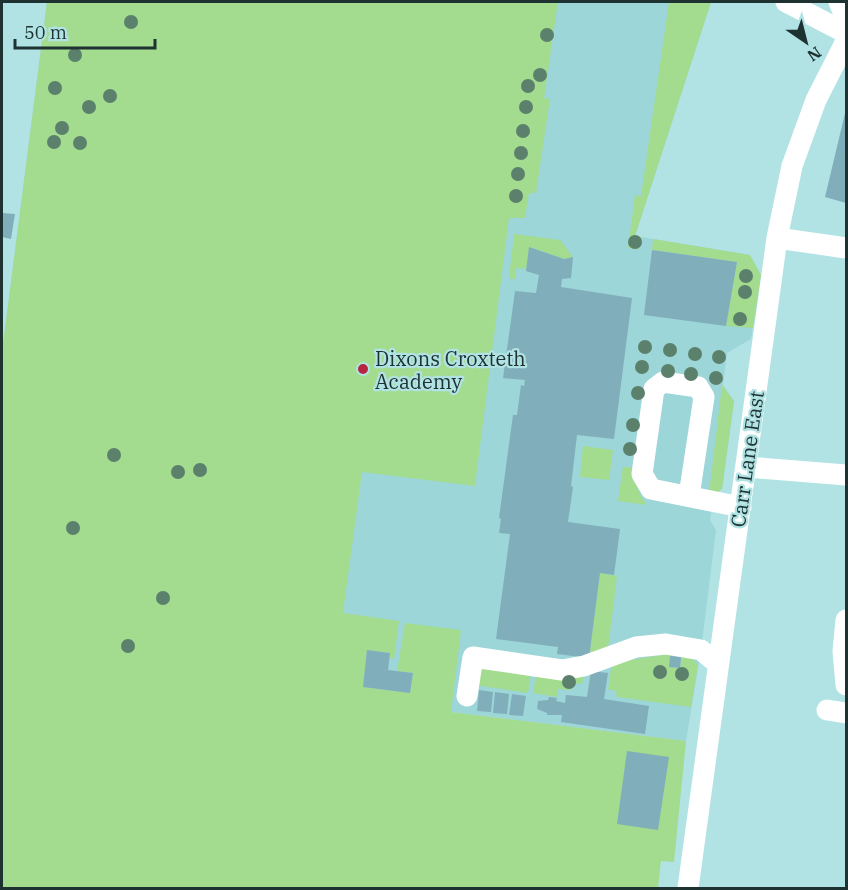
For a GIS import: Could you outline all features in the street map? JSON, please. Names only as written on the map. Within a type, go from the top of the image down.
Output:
[{"type":"street","points":[[786,2],[846,33]]},
{"type":"street","points":[[839,2],[846,18]]},
{"type":"street","name":"Carr Lane East","points":[[688,888],[777,238],[792,166],[816,100],[846,41]]},
{"type":"street","points":[[777,238],[846,248]]},
{"type":"street","points":[[689,496],[704,397],[698,387],[663,382],[654,389],[642,474],[651,489],[741,507]]},
{"type":"street","points":[[747,467],[846,475]]},
{"type":"street","points":[[846,620],[843,651],[846,685]]},
{"type":"street","points":[[467,696],[472,657],[562,670],[584,666],[636,647],[666,644],[701,650],[718,664]]},
{"type":"shaded area","name":"Dixons Croxteth Academy","points":[[47,2],[711,2],[635,236],[750,255],[761,275],[751,339],[727,353],[723,385],[734,401],[722,489],[714,495],[710,520],[716,530],[701,650],[686,741],[2,656],[2,352]]},
{"type":"green space","name":"Dixons Croxteth Academy","points":[[47,2],[558,2],[544,98],[550,99],[536,193],[529,193],[525,218],[509,218],[475,486],[362,472],[343,613],[399,621],[394,659],[390,658],[390,653],[367,650],[363,687],[410,693],[413,673],[397,671],[405,623],[461,630],[451,712],[686,741],[674,862],[661,861],[658,888],[2,888],[2,352]]},
{"type":"green space","points":[[669,2],[711,2],[635,236],[641,237],[639,249],[628,248],[635,195],[641,196]]},
{"type":"green space","points":[[514,234],[560,240],[573,257],[564,259],[530,247],[526,269],[516,268],[515,279],[509,278]]},
{"type":"green space","points":[[653,239],[750,255],[761,275],[753,328],[726,326],[737,262],[652,250]]},
{"type":"green space","points":[[722,385],[734,401],[722,489],[714,495],[709,494]]},
{"type":"green space","points":[[583,446],[613,450],[609,480],[580,477]]},
{"type":"green space","points":[[623,467],[636,468],[638,488],[647,505],[618,501]]},
{"type":"green space","points":[[600,573],[617,576],[608,649],[594,658],[590,650]]},
{"type":"green space","points":[[671,654],[669,667],[680,668],[682,655],[691,657],[698,665],[691,707],[617,697],[616,691],[608,689],[612,663]]},
{"type":"green space","points":[[479,666],[531,673],[528,693],[475,685]]},
{"type":"green space","points":[[585,671],[582,684],[572,683],[571,690],[558,689],[557,697],[533,693],[536,674]]},
{"type":"building","points":[[846,109],[846,203],[825,197]]},
{"type":"building","points":[[2,213],[15,214],[11,239],[2,237]]},
{"type":"building","points":[[529,247],[564,259],[573,257],[571,278],[562,279],[561,287],[632,298],[614,439],[577,435],[568,522],[620,529],[614,575],[600,573],[589,658],[557,654],[558,647],[496,639],[510,534],[499,533],[501,519],[499,518],[513,415],[517,415],[521,385],[524,386],[525,380],[503,378],[515,291],[536,293],[539,275],[526,271]]},
{"type":"building","points":[[652,250],[737,262],[726,326],[644,315]]},
{"type":"building","points":[[367,650],[390,653],[388,670],[413,673],[410,693],[363,687]]},
{"type":"building","points":[[670,656],[681,657],[680,668],[669,667]]},
{"type":"building","points":[[591,671],[608,673],[604,699],[649,706],[645,734],[561,722],[562,715],[547,715],[537,709],[538,701],[548,700],[549,697],[557,698],[556,701],[565,703],[566,695],[587,697]]},
{"type":"building","points":[[479,690],[493,692],[491,712],[477,711]]},
{"type":"building","points":[[495,692],[509,694],[507,714],[493,713]]},
{"type":"building","points":[[512,694],[526,696],[523,716],[509,715]]},
{"type":"building","points":[[627,751],[669,757],[658,830],[617,824]]},
{"type":"place","name":"Dixons Croxteth Academy","points":[[363,369]]}]
